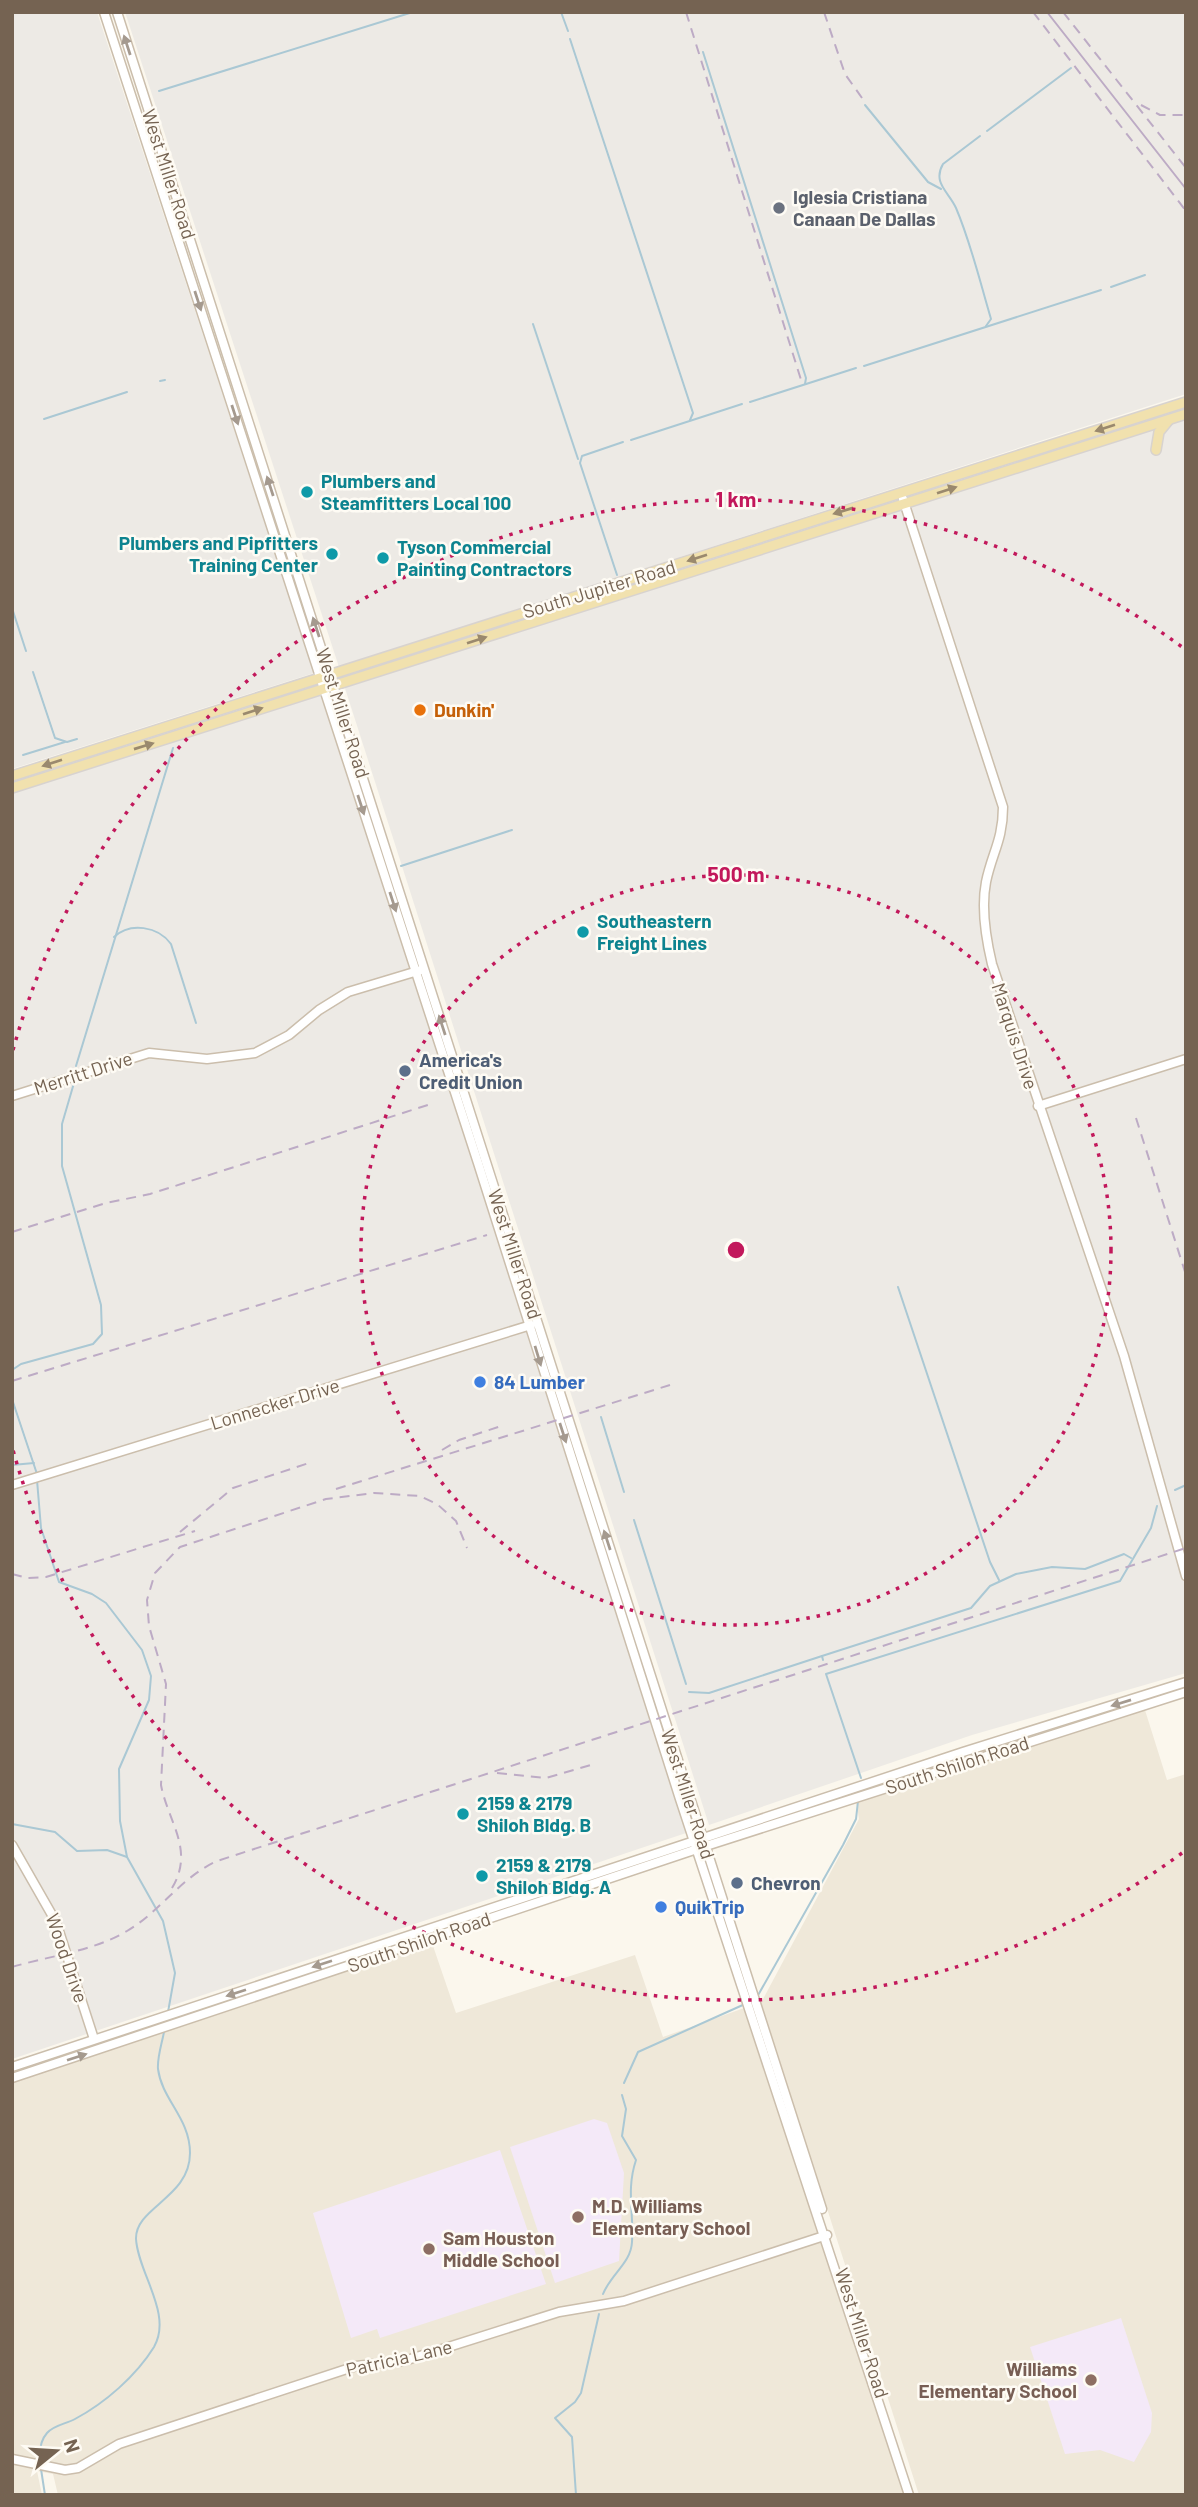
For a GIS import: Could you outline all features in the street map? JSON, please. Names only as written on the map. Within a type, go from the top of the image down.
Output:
[{"type":"main road","name":"West Miller Road","points":[[104,12],[281,554],[328,682]]},
{"type":"main road","name":"West Miller Road","points":[[117,12],[291,551],[328,682],[533,1325],[909,2495]]},
{"type":"main road","points":[[126,78],[138,77]]},
{"type":"main road","points":[[155,169],[166,166]]},
{"type":"main road","name":"South Jupiter Road","points":[[15,787],[607,587],[1186,402]]},
{"type":"main road","name":"South Jupiter Road","points":[[14,775],[610,597],[1186,414]]},
{"type":"main road","points":[[1156,450],[1159,432],[1169,419]]},
{"type":"main road","points":[[1024,454],[1027,464]]},
{"type":"main road","name":"Marquis Drive","points":[[901,493],[1003,807],[1000,842],[985,891],[987,944],[1003,1001],[1124,1356],[1186,1576]]},
{"type":"main road","points":[[724,549],[728,560]]},
{"type":"main road","points":[[281,554],[291,551]]},
{"type":"main road","points":[[607,587],[610,597]]},
{"type":"main road","points":[[14,775],[15,787]]},
{"type":"main road","name":"Merritt Drive","points":[[12,1096],[149,1054],[207,1059],[255,1053],[289,1035],[319,1010],[348,992],[420,970]]},
{"type":"main road","points":[[1038,1105],[1186,1059]]},
{"type":"main road","name":"West Miller Road","points":[[533,1325],[655,1717],[700,1844]]},
{"type":"main road","name":"Lonnecker Drive","points":[[12,1485],[533,1325]]},
{"type":"main road","name":"South Shiloh Road","points":[[12,2078],[1186,1682]]},
{"type":"main road","name":"South Shiloh Road","points":[[12,2067],[700,1844],[1186,1692]]},
{"type":"main road","name":"Wood Drive","points":[[12,1845],[56,1922],[94,2039]]},
{"type":"main road","name":"West Miller Road","points":[[827,2235],[915,2495]]},
{"type":"main road","name":"Patricia Lane","points":[[12,2459],[65,2470],[78,2468],[119,2444],[356,2366],[404,2361],[559,2312],[624,2301],[827,2235]]},
{"type":"shaded area","points":[[12,12],[97,12],[314,673],[12,769]]},
{"type":"shaded area","points":[[125,12],[1186,12],[1186,394],[339,667]]},
{"type":"shaded area","points":[[1186,418],[1186,1673],[972,1735],[709,1825],[344,685]]},
{"type":"shaded area","points":[[323,692],[689,1832],[12,2059],[12,791]]},
{"type":"shaded area","points":[[1144,1707],[1167,1780],[1186,1774],[1186,2495],[919,2495],[761,2003],[859,1819],[856,1800]]},
{"type":"shaded area","points":[[432,1943],[456,2013],[635,1955],[663,2037],[747,2007],[904,2495],[58,2495],[53,2474],[37,2471],[42,2495],[12,2495],[12,2081]]},
{"type":"shaded area","name":"M.D. Williams Elementary School","points":[[594,2119],[607,2123],[624,2173],[619,2261],[555,2283],[510,2147]]},
{"type":"shaded area","name":"Sam Houston Middle School","points":[[500,2150],[546,2284],[380,2338],[377,2329],[351,2338],[313,2213]]},
{"type":"shaded area","name":"Williams Elementary School","points":[[1121,2318],[1152,2413],[1151,2432],[1134,2462],[1100,2450],[1065,2454],[1030,2347]]},
{"type":"waterway","points":[[159,91],[413,12]]},
{"type":"waterway","points":[[561,12],[568,31]]},
{"type":"waterway","points":[[570,39],[693,413],[690,420]]},
{"type":"waterway","points":[[703,52],[806,378],[805,384]]},
{"type":"waterway","points":[[987,131],[1071,68]]},
{"type":"waterway","points":[[865,105],[928,182],[941,189]]},
{"type":"waterway","points":[[980,136],[943,164],[939,177],[956,208],[971,249],[991,319],[986,326]]},
{"type":"waterway","points":[[1111,287],[1145,275]]},
{"type":"waterway","points":[[864,366],[1101,290]]},
{"type":"waterway","points":[[533,324],[578,459]]},
{"type":"waterway","points":[[750,402],[856,368]]},
{"type":"waterway","points":[[160,381],[165,380]]},
{"type":"waterway","points":[[44,419],[127,392]]},
{"type":"waterway","points":[[631,440],[742,404]]},
{"type":"waterway","points":[[617,575],[580,463],[582,456],[623,442]]},
{"type":"waterway","points":[[12,608],[26,651]]},
{"type":"waterway","points":[[33,672],[55,738],[67,742],[77,739]]},
{"type":"waterway","points":[[23,755],[65,742]]},
{"type":"waterway","points":[[76,1066],[173,748]]},
{"type":"waterway","points":[[401,866],[512,830]]},
{"type":"waterway","points":[[114,937],[128,929],[144,928],[159,933],[171,944],[196,1023]]},
{"type":"waterway","points":[[12,1370],[21,1364],[93,1344],[102,1334],[101,1305],[62,1166],[62,1124],[74,1083]]},
{"type":"waterway","points":[[898,1287],[990,1562],[999,1580]]},
{"type":"waterway","points":[[12,1399],[37,1474]]},
{"type":"waterway","points":[[601,1417],[624,1492]]},
{"type":"waterway","points":[[12,1465],[34,1463]]},
{"type":"waterway","points":[[37,1480],[41,1528],[59,1582],[92,1594],[106,1603],[142,1650],[151,1676],[149,1700],[119,1769],[120,1821],[127,1857],[163,1921],[175,1973],[168,2012]]},
{"type":"waterway","points":[[1175,1490],[1186,1485]]},
{"type":"waterway","points":[[861,1778],[826,1674],[1120,1581],[1151,1528],[1157,1506]]},
{"type":"waterway","points":[[634,1520],[686,1684]]},
{"type":"waterway","points":[[822,1656],[971,1608],[990,1586],[1016,1574],[1052,1567],[1085,1569],[1124,1554],[1131,1558]]},
{"type":"waterway","points":[[689,1692],[709,1693],[822,1656],[823,1660]]},
{"type":"waterway","points":[[757,1997],[843,1845],[856,1819],[858,1801]]},
{"type":"waterway","points":[[12,1824],[55,1832],[77,1851],[107,1850],[127,1857]]},
{"type":"waterway","points":[[624,2083],[638,2052],[745,2004]]},
{"type":"waterway","points":[[40,2463],[44,2436],[53,2428],[86,2413],[119,2388],[147,2358],[159,2334],[157,2307],[136,2239],[144,2218],[173,2192],[181,2181],[188,2168],[190,2153],[186,2129],[165,2090],[158,2069],[164,2032]]},
{"type":"waterway","points":[[603,2294],[628,2256],[632,2242],[631,2191],[636,2160],[622,2136],[626,2109],[622,2095]]},
{"type":"waterway","points":[[576,2495],[572,2437],[555,2418],[575,2402],[581,2393],[599,2314]]},
{"type":"waterway","points":[[41,2469],[45,2495]]},
{"type":"tram line","points":[[1047,12],[1186,189]]},
{"type":"railway","points":[[686,12],[802,383]]},
{"type":"railway","points":[[824,12],[845,74],[862,98]]},
{"type":"railway","points":[[1033,12],[1186,211]]},
{"type":"railway","points":[[1063,12],[1186,168]]},
{"type":"railway","points":[[1141,105],[1160,115],[1186,115]]},
{"type":"railway","points":[[12,1232],[106,1203],[150,1194],[434,1103]]},
{"type":"railway","points":[[1136,1118],[1186,1275]]},
{"type":"railway","points":[[12,1381],[487,1235]]},
{"type":"railway","points":[[336,1489],[670,1385]]},
{"type":"railway","points":[[442,1450],[459,1440],[501,1426]]},
{"type":"railway","points":[[180,1532],[233,1488],[309,1463]]},
{"type":"railway","points":[[172,1888],[181,1861],[178,1836],[161,1785],[166,1684],[149,1626],[147,1600],[155,1573],[180,1547],[326,1499],[374,1493],[420,1496],[437,1504],[456,1521],[467,1548]]},
{"type":"railway","points":[[12,1574],[27,1578],[46,1577],[195,1531]]},
{"type":"railway","points":[[12,1967],[114,1938],[139,1923],[192,1876],[217,1861],[1186,1548]]},
{"type":"railway","points":[[497,1773],[546,1778],[591,1765]]},
{"type":"place","name":"Iglesia Cristiana Canaan De Dallas","points":[[779,208]]},
{"type":"place","name":"Plumbers and Steamfitters Local 100","points":[[307,492]]},
{"type":"place","name":"Plumbers and Pipfitters Training Center","points":[[332,554]]},
{"type":"place","name":"Tyson Commercial Painting Contractors","points":[[383,558]]},
{"type":"place","name":"Dunkin'","points":[[420,710]]},
{"type":"place","name":"Southeastern Freight Lines","points":[[583,932]]},
{"type":"place","name":"America's Credit Union","points":[[405,1071]]},
{"type":"place","name":"84 Lumber","points":[[480,1382]]},
{"type":"place","name":"2159 & 2179 Shiloh Bldg. B","points":[[463,1814]]},
{"type":"place","name":"2159 & 2179 Shiloh Bldg. A","points":[[482,1876]]},
{"type":"place","name":"Chevron","points":[[737,1883]]},
{"type":"place","name":"QuikTrip","points":[[661,1907]]},
{"type":"place","name":"M.D. Williams Elementary School","points":[[578,2217]]},
{"type":"place","name":"Sam Houston Middle School","points":[[429,2249]]},
{"type":"place","name":"Williams Elementary School","points":[[1091,2380]]}]
